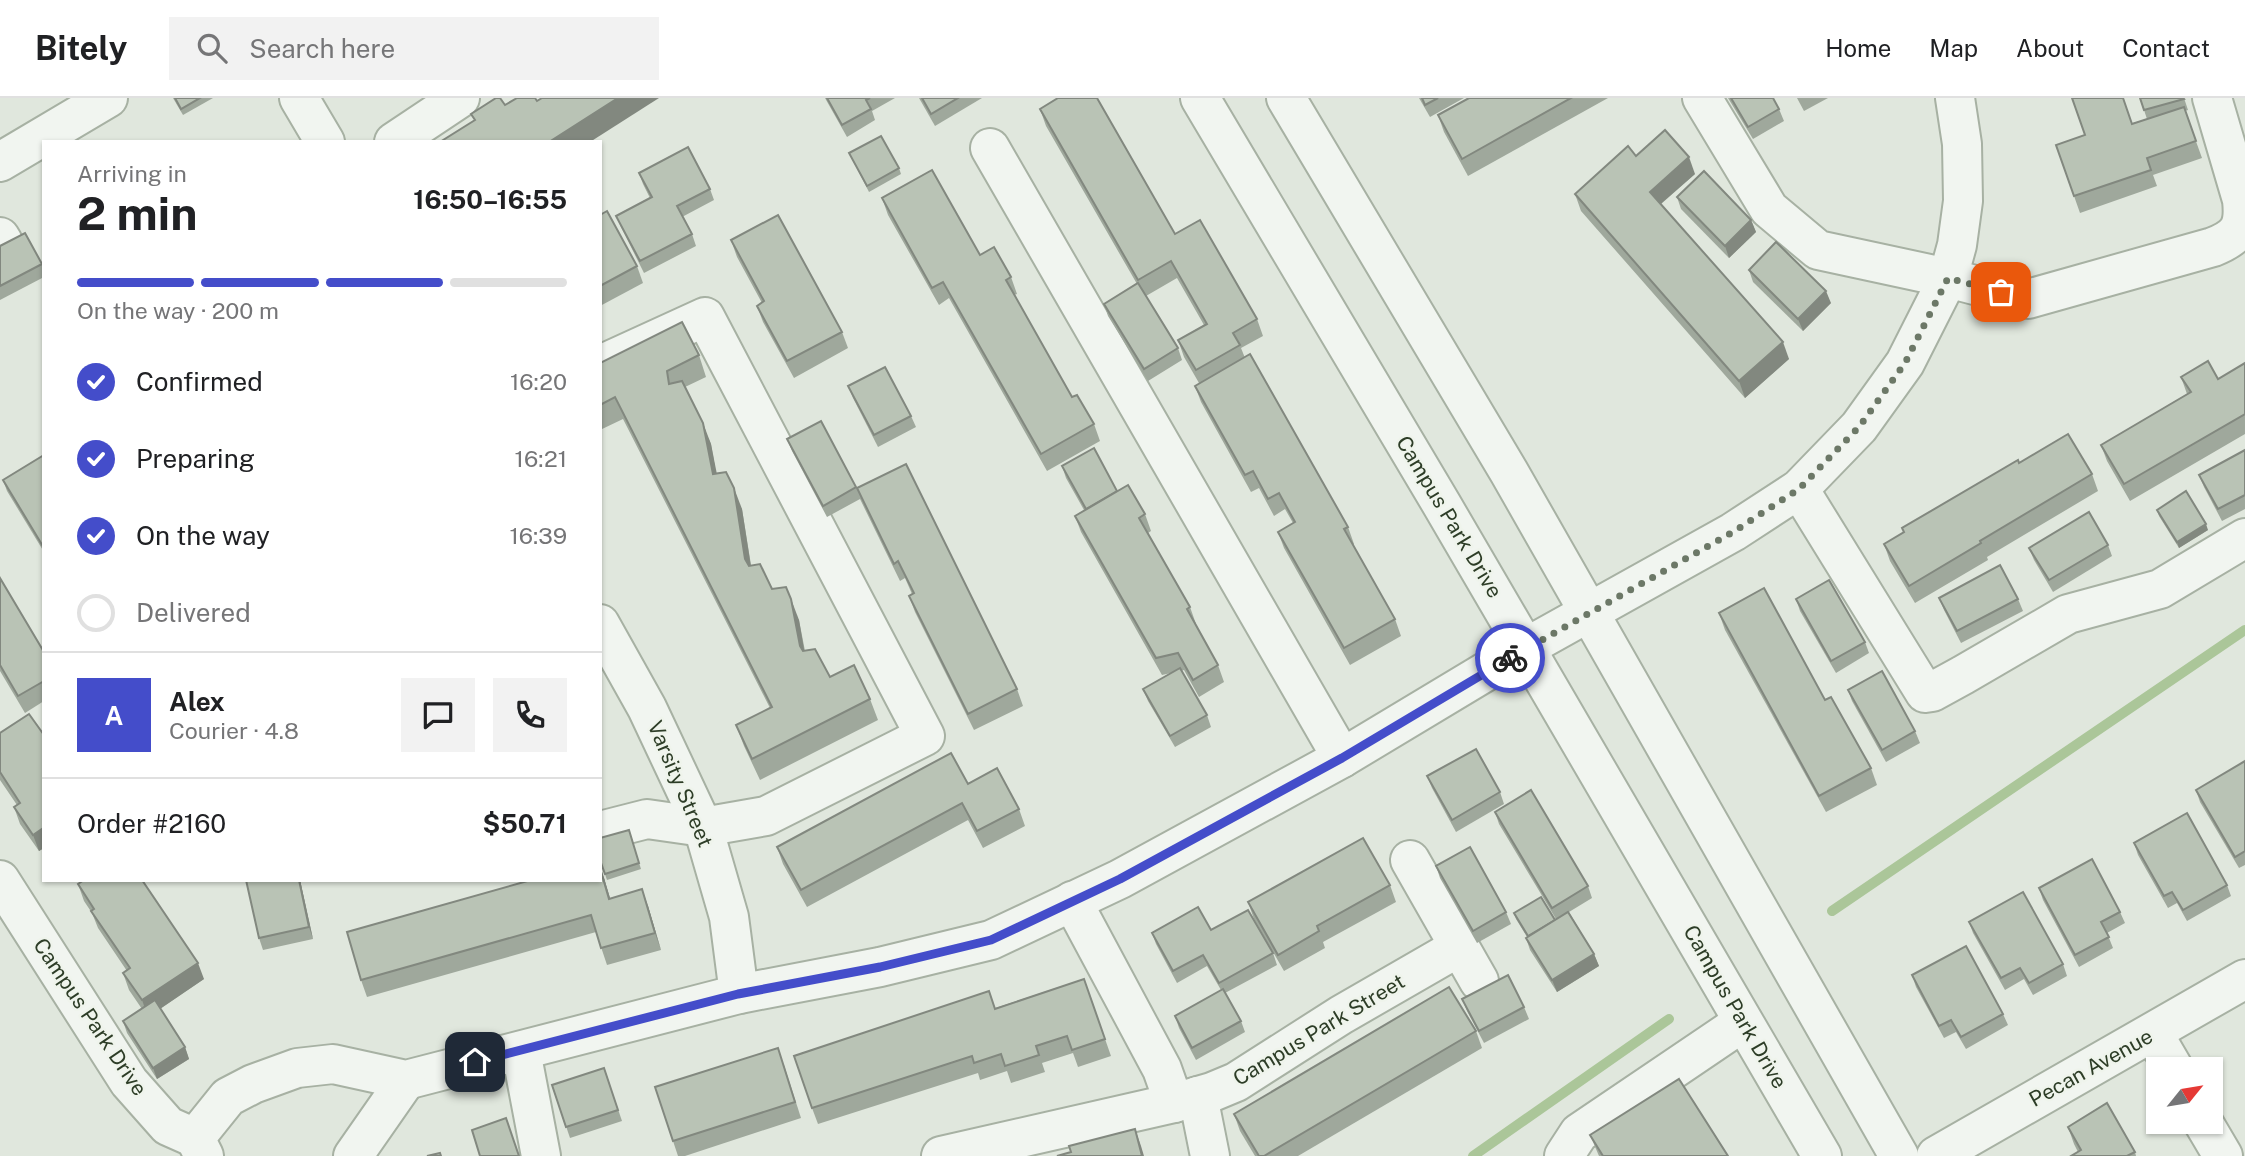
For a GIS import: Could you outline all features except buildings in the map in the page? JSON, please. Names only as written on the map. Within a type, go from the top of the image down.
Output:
[{"type":"street","points":[[0,162],[108,98]]},
{"type":"street","points":[[299,98],[324,140]]},
{"type":"street","points":[[397,140],[460,98]]},
{"type":"street","name":"Campus Park Drive","points":[[1200,98],[1822,1156]]},
{"type":"street","points":[[1286,98],[1590,612],[1899,1156]]},
{"type":"street","points":[[1702,98],[1769,209],[1818,250],[1948,278],[2028,299],[2229,241],[2240,230],[2245,215],[2212,98]]},
{"type":"street","points":[[199,1147],[228,1097],[253,1084],[297,1068],[333,1064],[406,1080],[738,994],[880,967],[991,940],[1120,879],[1342,758],[1525,648],[1733,532],[1799,489],[1859,427],[1905,363],[1948,278],[1957,245],[1964,201],[1962,144],[1955,98]]},
{"type":"street","points":[[990,148],[1342,758]]},
{"type":"street","points":[[602,364],[705,317],[925,736],[766,816],[703,827],[647,819],[602,830]]},
{"type":"street","points":[[1799,489],[1925,693],[1963,675],[2067,614],[2161,589],[2245,538]]},
{"type":"street","name":"Varsity Street","points":[[602,629],[647,708],[703,827],[729,917],[738,994]]},
{"type":"street","points":[[1410,860],[1479,981]]},
{"type":"street","name":"Campus Park Drive","points":[[0,880],[129,1082],[168,1126],[199,1147]]},
{"type":"street","points":[[1072,901],[1162,1069],[1186,1100],[1210,1156]]},
{"type":"street","name":"Campus Park Street","points":[[941,1156],[1186,1100],[1236,1082],[1341,1015],[1459,947]]},
{"type":"street","name":"Pecan Avenue","points":[[1936,1156],[2245,979]]},
{"type":"street","points":[[1564,1156],[1579,1133],[1743,1021]]},
{"type":"street","points":[[2153,1033],[2167,1057]]},
{"type":"street","points":[[521,1051],[541,1156]]},
{"type":"street","points":[[353,1156],[406,1080]]},
{"type":"street","points":[[2210,1134],[2223,1156]]},
{"type":"waterway","points":[[1832,911],[2245,630]]},
{"type":"waterway","points":[[1473,1156],[1669,1019]]},
{"type":"way so far","points":[[1510,658],[1733,532],[1799,489],[1859,427],[1905,363],[1948,278],[2001,292]]},
{"type":"route","points":[[475,1062],[738,994],[880,967],[991,940],[1120,879],[1342,758],[1510,658]]}]
